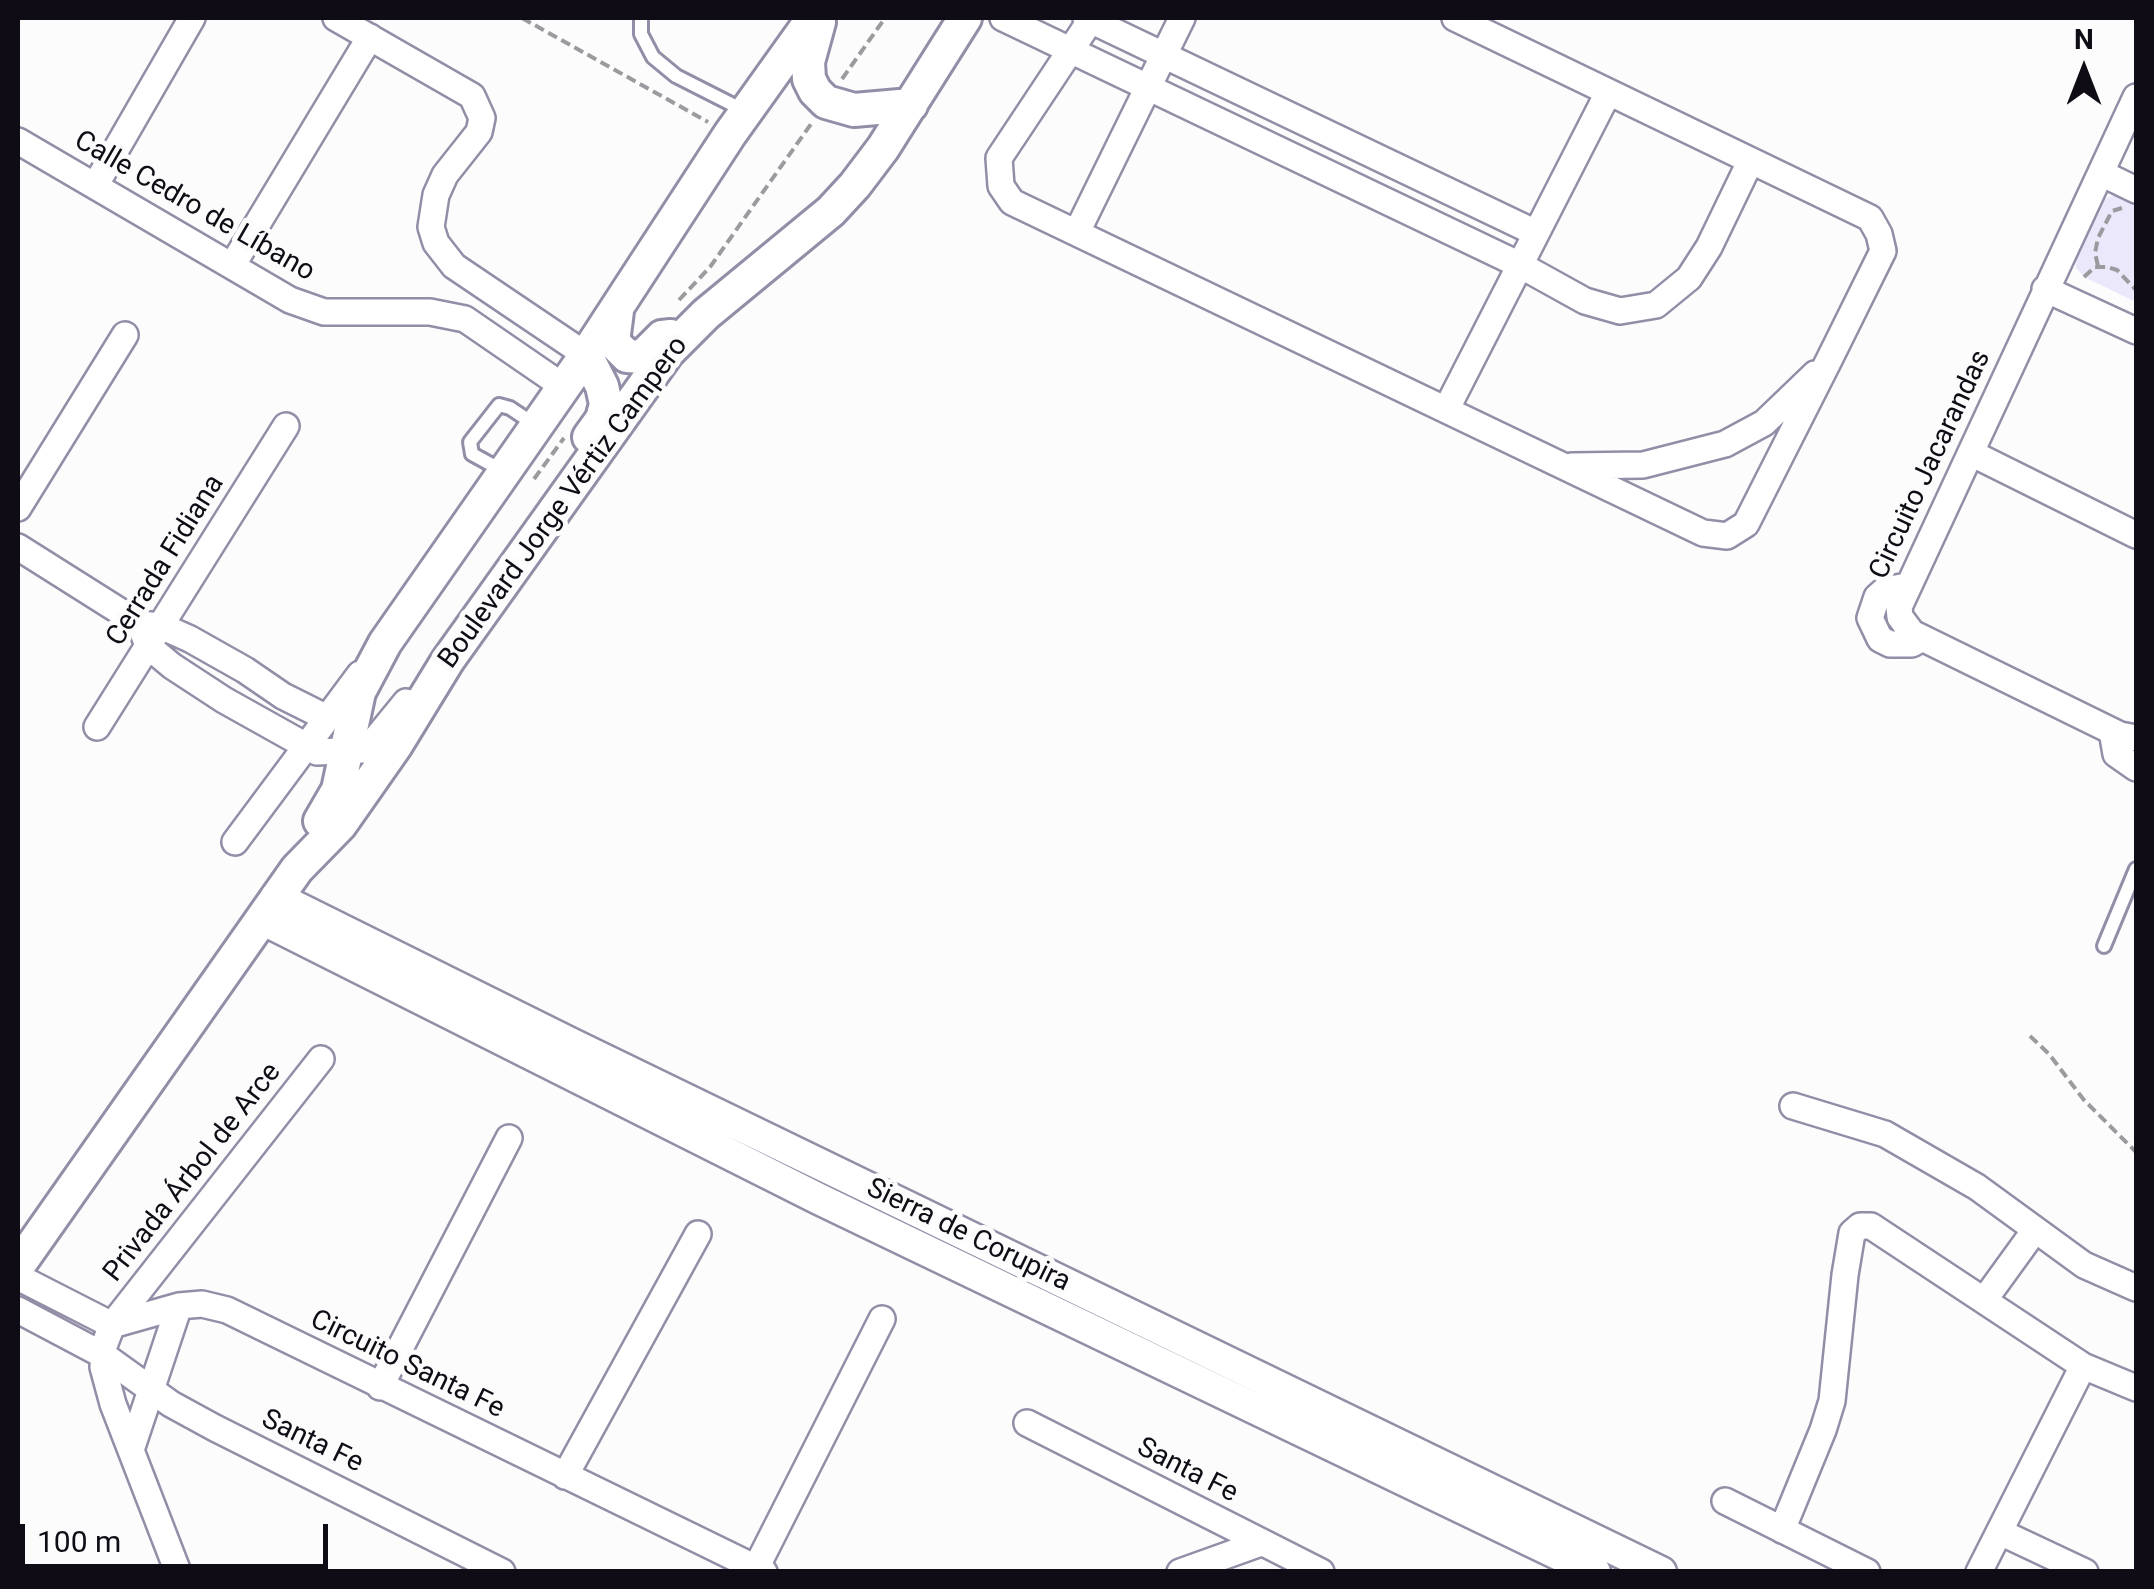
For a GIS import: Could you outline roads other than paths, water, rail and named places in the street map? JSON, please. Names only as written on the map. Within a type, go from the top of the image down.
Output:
[{"type":"main road","points":[[322,750],[384,643],[586,356],[737,123],[817,18]]},
{"type":"main road","points":[[817,18],[808,62],[815,92],[826,102],[843,108],[911,106]]},
{"type":"main road","name":"Boulevard Jorge Vértiz Campero","points":[[297,869],[340,825],[396,745],[448,660],[668,352],[831,211],[864,173],[911,106],[965,18]]},
{"type":"main road","points":[[618,306],[613,342],[628,356],[642,357],[662,337],[683,336]]},
{"type":"main road","points":[[557,508],[562,476],[605,412],[602,386],[586,356]]},
{"type":"main road","name":"Boulevard Jorge Vértiz Campero","points":[[18,1266],[297,869],[338,790],[322,750]]},
{"type":"street","points":[[95,186],[192,18]]},
{"type":"street","points":[[336,18],[472,96],[480,108],[479,132],[445,176],[431,210],[431,227],[443,255],[487,290],[586,356]]},
{"type":"street","points":[[1003,18],[1520,265],[1585,302],[1620,311],[1656,305],[1689,278],[1709,247],[1750,162]]},
{"type":"street","points":[[1455,18],[1870,218],[1879,234],[1882,251],[1829,360],[1746,524],[1727,536],[1703,533],[1012,202],[1001,186],[999,158],[1090,18],[1536,233]]},
{"type":"street","points":[[1077,232],[1182,18]]},
{"type":"street","points":[[232,266],[370,38]]},
{"type":"street","points":[[1447,408],[1608,93]]},
{"type":"street","name":"Circuito Jacarandas","points":[[2124,734],[1912,633],[1900,618],[1899,607],[2136,96]]},
{"type":"street","name":"Calle Cedro de Líbano","points":[[18,141],[290,300],[324,312],[430,312],[465,319],[564,387]]},
{"type":"street","points":[[2100,173],[2133,200]]},
{"type":"street","points":[[2045,289],[2136,331]]},
{"type":"street","points":[[465,319],[487,290]]},
{"type":"street","points":[[18,508],[125,335]]},
{"type":"street","points":[[1568,466],[1643,465],[1725,444],[1764,424],[1829,360]]},
{"type":"street","name":"Cerrada Fidiana","points":[[97,727],[150,632],[286,426]]},
{"type":"street","points":[[1971,453],[2136,535]]},
{"type":"street","points":[[18,547],[150,632],[224,700],[322,750],[370,746],[418,685],[448,660]]},
{"type":"street","points":[[150,632],[245,670],[283,696],[325,717]]},
{"type":"street","points":[[234,842],[322,750],[325,717],[384,643]]},
{"type":"street","points":[[224,700],[245,670]]},
{"type":"street","points":[[2124,734],[2116,754],[2136,768]]},
{"type":"street","name":"Sierra de Corupira","points":[[269,908],[819,1199],[1595,1572]]},
{"type":"street","name":"Sierra de Corupira","points":[[269,908],[1660,1572]]},
{"type":"street","name":"Privada Árbol de Arce","points":[[112,1325],[322,1059]]},
{"type":"street","points":[[1793,1106],[1884,1134],[1977,1187],[2084,1265],[2136,1288]]},
{"type":"street","points":[[380,1387],[508,1138]]},
{"type":"street","points":[[1782,1530],[1832,1401],[1852,1233],[1860,1226],[1872,1226],[2083,1366],[2136,1388]]},
{"type":"street","points":[[1984,1299],[2036,1230]]},
{"type":"street","points":[[565,1476],[698,1234]]},
{"type":"street","points":[[18,1277],[112,1325],[102,1356],[113,1404],[178,1572]]},
{"type":"street","name":"Circuito Santa Fe","points":[[112,1325],[178,1306],[202,1304],[226,1310],[760,1570]]},
{"type":"street","points":[[131,1450],[178,1306]]},
{"type":"street","points":[[18,1310],[102,1356]]},
{"type":"street","points":[[760,1570],[882,1318]]},
{"type":"street","name":"Santa Fe","points":[[102,1356],[215,1428],[502,1572]]},
{"type":"street","points":[[1979,1572],[2083,1366]]},
{"type":"street","name":"Santa Fe","points":[[1027,1424],[1321,1572]]},
{"type":"street","points":[[1725,1501],[1867,1572]]},
{"type":"street","points":[[2000,1532],[2085,1572]]},
{"type":"street","points":[[1180,1572],[1261,1542]]},
{"type":"lane","points":[[640,18],[641,34],[653,57],[737,123]]},
{"type":"lane","points":[[503,471],[469,449],[493,409],[499,405],[510,408],[536,425]]},
{"type":"lane","points":[[2104,946],[2136,869]]}]
